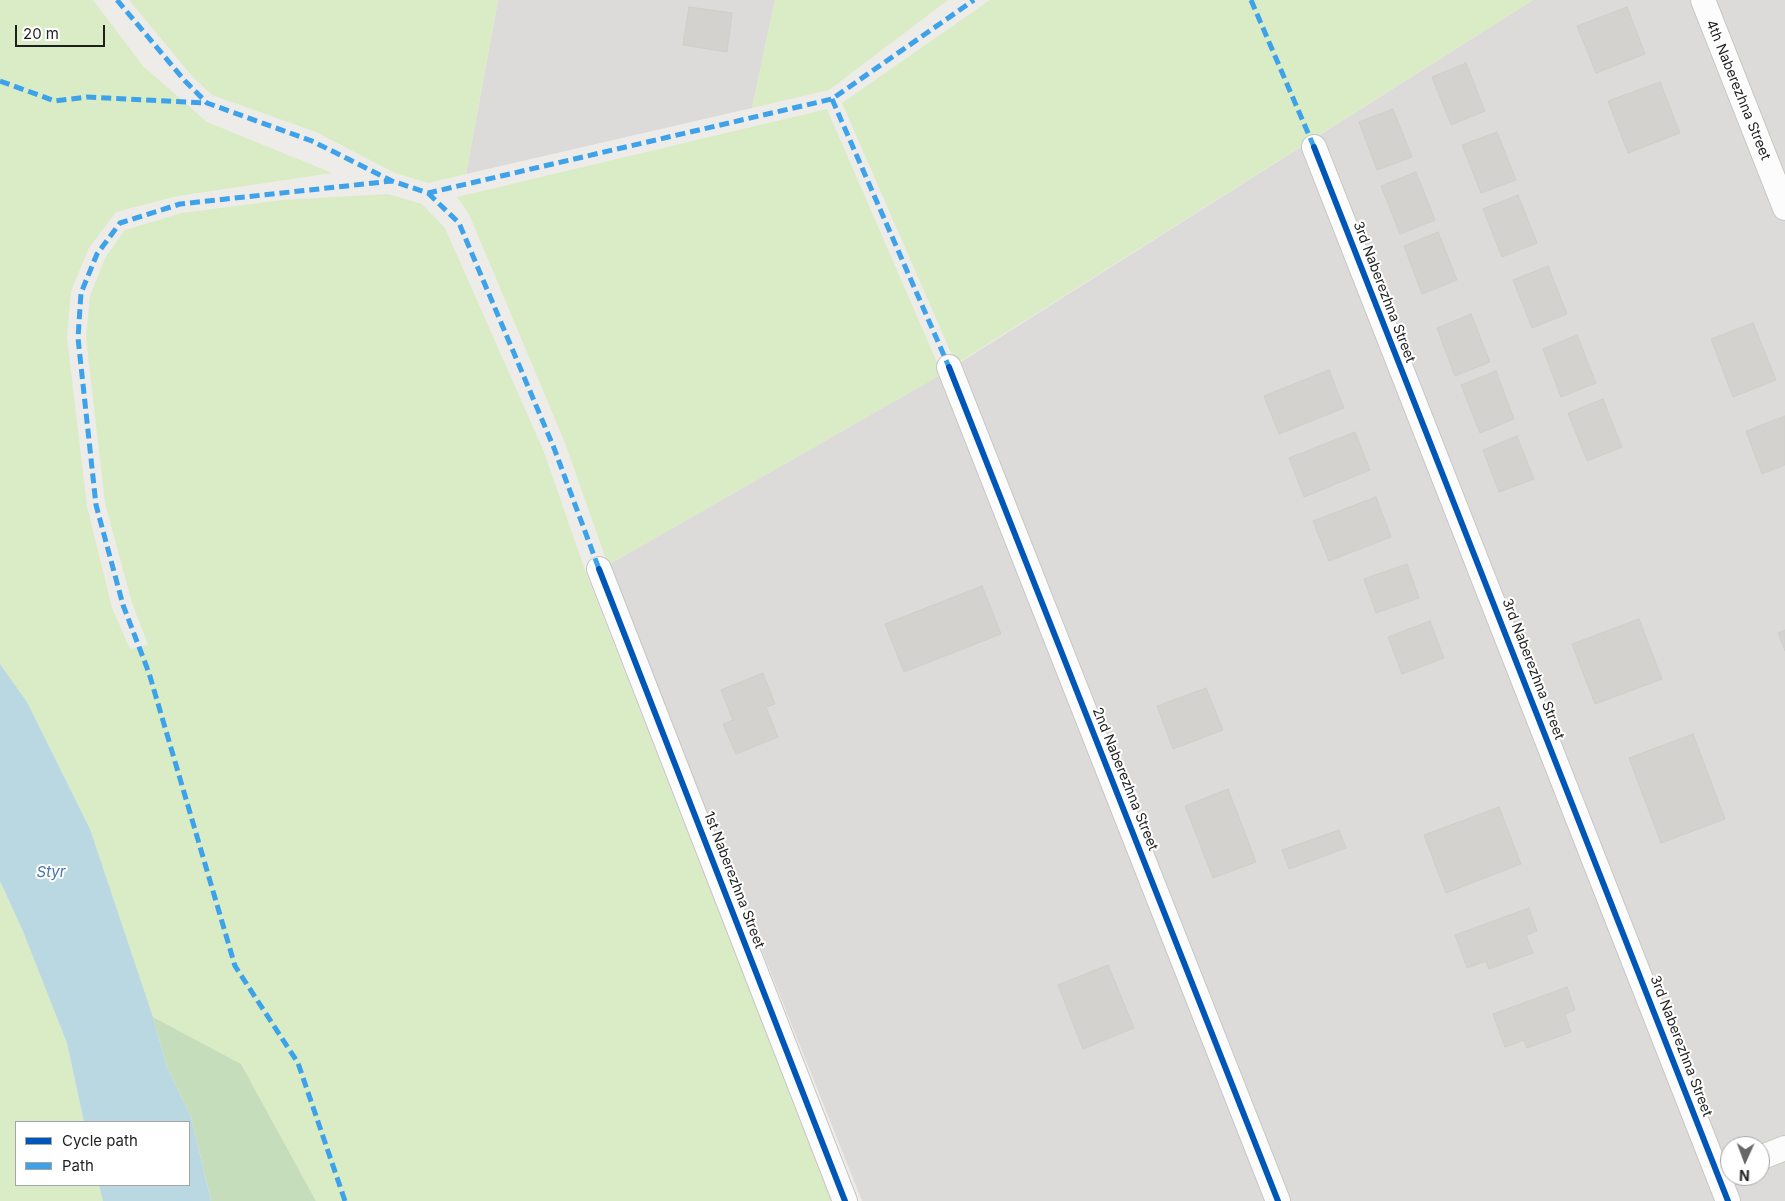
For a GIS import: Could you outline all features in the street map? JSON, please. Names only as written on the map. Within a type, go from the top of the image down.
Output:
[{"type":"street","name":"4th Naberezhna Street","points":[[1702,0],[1785,208]]},
{"type":"street","name":"3rd Naberezhna Street","points":[[1314,147],[1720,1163]]},
{"type":"street","name":"2nd Naberezhna Street","points":[[949,367],[1278,1201]]},
{"type":"street","name":"1st Naberezhna Street","points":[[599,569],[845,1201]]},
{"type":"street","points":[[1770,1154],[1785,1148]]},
{"type":"street","name":"3rd Naberezhna Street","points":[[1726,1186],[1728,1201]]},
{"type":"shaded area","points":[[498,0],[775,0],[752,108],[466,174]]},
{"type":"shaded area","points":[[1533,0],[1785,0],[1785,1201],[862,1201],[608,565],[942,374]]},
{"type":"green space","points":[[0,0],[93,0],[143,66],[207,122],[332,173],[178,196],[116,212],[89,248],[71,291],[67,338],[87,506],[112,608],[130,649],[148,645],[132,603],[105,503],[86,338],[90,296],[105,258],[125,230],[182,213],[282,200],[388,194],[422,204],[445,228],[544,452],[586,573],[832,1201],[316,1201],[241,1064],[153,1017],[90,829],[27,702],[0,664]]},
{"type":"green space","points":[[129,0],[498,0],[466,174],[429,183],[395,173],[316,132],[212,95],[192,76]]},
{"type":"green space","points":[[775,0],[948,0],[829,90],[752,108]]},
{"type":"green space","points":[[990,0],[1533,0],[956,364],[842,103]]},
{"type":"green space","points":[[827,109],[942,374],[608,565],[565,443],[469,214],[457,197]]},
{"type":"green space","points":[[0,881],[22,929],[67,1043],[84,1121],[15,1121],[15,1186],[99,1186],[103,1201],[0,1201]]},
{"type":"green space","points":[[153,1017],[241,1064],[316,1201],[211,1201],[191,1117],[167,1067]]},
{"type":"water","name":"Styr","points":[[0,664],[27,702],[90,829],[153,1017],[167,1067],[191,1117],[211,1201],[103,1201],[99,1186],[190,1186],[190,1121],[84,1121],[67,1043],[22,929],[0,881]]},
{"type":"building","points":[[689,7],[732,13],[727,52],[683,45]]},
{"type":"building","points":[[1627,7],[1645,54],[1596,73],[1577,26]]},
{"type":"building","points":[[1466,63],[1485,111],[1451,125],[1432,77]]},
{"type":"building","points":[[1660,82],[1680,133],[1628,153],[1608,101]]},
{"type":"building","points":[[1393,109],[1412,157],[1377,170],[1359,122]]},
{"type":"building","points":[[1497,132],[1516,180],[1481,193],[1462,145]]},
{"type":"building","points":[[1416,172],[1435,220],[1400,234],[1381,186]]},
{"type":"building","points":[[1518,195],[1537,243],[1502,257],[1483,209]]},
{"type":"building","points":[[1438,232],[1457,280],[1422,294],[1404,246]]},
{"type":"building","points":[[1548,266],[1567,314],[1532,328],[1513,280]]},
{"type":"building","points":[[1471,314],[1490,362],[1455,376],[1437,328]]},
{"type":"building","points":[[1753,323],[1776,380],[1733,397],[1711,339]]},
{"type":"building","points":[[1577,335],[1596,383],[1561,397],[1543,349]]},
{"type":"building","points":[[1329,370],[1344,408],[1279,434],[1264,396]]},
{"type":"building","points":[[1496,371],[1514,419],[1480,433],[1461,385]]},
{"type":"building","points":[[1603,399],[1622,447],[1587,461],[1568,413]]},
{"type":"building","points":[[1785,416],[1785,465],[1762,474],[1746,431]]},
{"type":"building","points":[[1355,432],[1370,470],[1304,497],[1289,458]]},
{"type":"building","points":[[1517,436],[1534,479],[1499,492],[1483,450]]},
{"type":"building","points":[[1376,497],[1391,537],[1329,561],[1313,521]]},
{"type":"building","points":[[1407,564],[1419,598],[1376,613],[1364,579]]},
{"type":"building","points":[[982,586],[1001,634],[904,672],[885,624]]},
{"type":"building","points":[[1639,619],[1662,679],[1595,704],[1572,644]]},
{"type":"building","points":[[1430,621],[1444,658],[1402,674],[1388,637]]},
{"type":"building","points":[[1785,630],[1785,651],[1778,633]]},
{"type":"building","points":[[763,673],[775,704],[766,707],[778,737],[736,754],[723,724],[733,720],[721,690]]},
{"type":"building","points":[[1206,688],[1223,730],[1173,749],[1157,706]]},
{"type":"building","points":[[1693,734],[1725,819],[1661,843],[1629,758]]},
{"type":"building","points":[[1228,789],[1256,862],[1213,878],[1185,806]]},
{"type":"building","points":[[1499,807],[1521,864],[1446,893],[1424,835]]},
{"type":"building","points":[[1339,830],[1346,848],[1289,869],[1282,850]]},
{"type":"building","points":[[1529,908],[1537,931],[1526,935],[1533,953],[1489,969],[1486,961],[1467,968],[1455,935]]},
{"type":"building","points":[[1108,965],[1134,1028],[1083,1049],[1058,985]]},
{"type":"building","points":[[1567,987],[1575,1010],[1565,1014],[1571,1032],[1527,1048],[1524,1040],[1505,1047],[1493,1014]]},
{"type":"marked path","points":[[117,0],[185,81],[207,103],[312,141],[392,181],[428,193],[832,99],[974,0]]},
{"type":"marked path","points":[[1251,0],[1314,147]]},
{"type":"marked path","points":[[0,81],[55,101],[87,97],[207,103]]},
{"type":"marked path","points":[[832,99],[949,367]]},
{"type":"marked path","points":[[345,1201],[298,1063],[235,966],[149,673],[123,605],[96,505],[78,338],[81,293],[97,254],[120,223],[180,204],[392,181]]},
{"type":"marked path","points":[[428,193],[459,223],[554,448],[599,569]]},
{"type":"cycle path","points":[[1314,147],[1728,1201]]},
{"type":"cycle path","points":[[949,367],[1278,1201]]},
{"type":"cycle path","points":[[599,569],[845,1201]]}]
